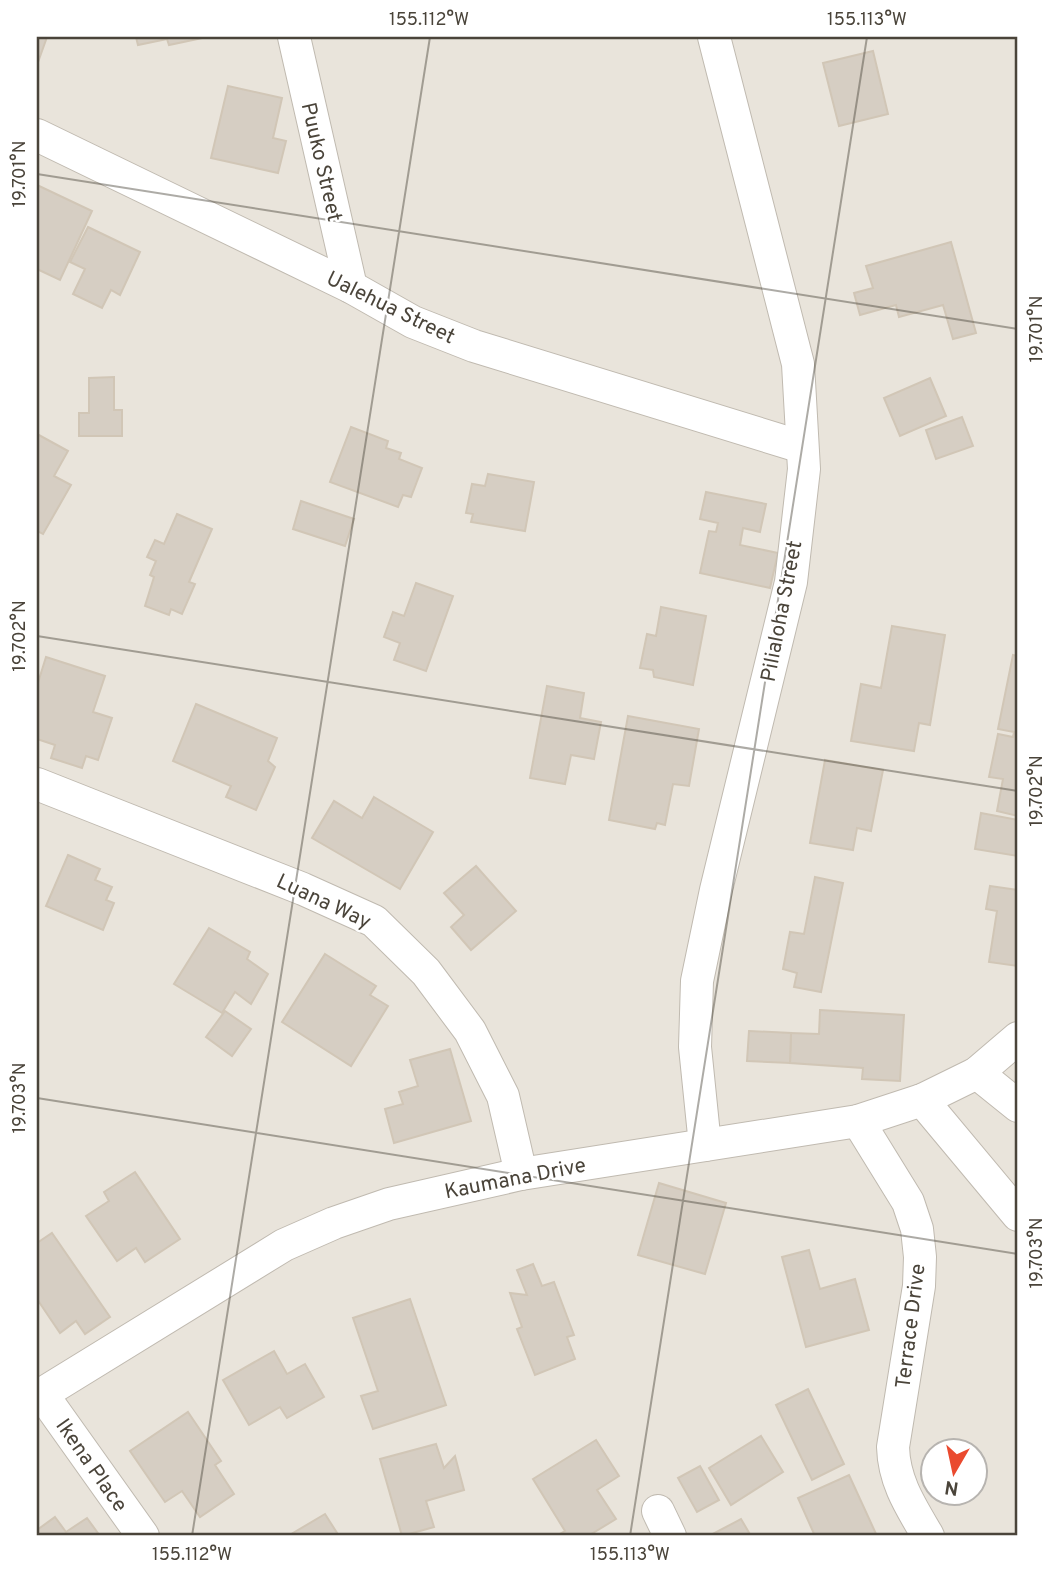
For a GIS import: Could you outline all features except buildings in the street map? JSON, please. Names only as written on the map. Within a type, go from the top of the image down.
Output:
[{"type":"street","name":"Puuko Street","points":[[294,37],[351,288]]},
{"type":"street","name":"Pilialoha Street","points":[[705,1145],[695,1047],[697,981],[716,890],[791,582],[804,469],[798,364],[714,37]]},
{"type":"street","name":"Ualehua Street","points":[[37,135],[351,288],[413,322],[474,346],[802,447]]},
{"type":"street","name":"Luana Way","points":[[37,783],[303,889],[374,921],[426,972],[470,1031],[503,1096],[521,1174]]},
{"type":"street","name":"Kaumana Drive","points":[[39,1396],[284,1245],[334,1223],[389,1204],[521,1174],[858,1121],[922,1100],[977,1073],[1018,1038]]},
{"type":"street","points":[[977,1073],[1018,1107]]},
{"type":"street","points":[[922,1100],[1018,1215]]},
{"type":"street","name":"Terrace Drive","points":[[858,1121],[908,1202],[916,1229],[920,1257],[919,1286],[893,1447],[893,1464],[904,1494],[928,1536]]},
{"type":"street","name":"Ikena Place","points":[[39,1396],[143,1536]]},
{"type":"shaded area","points":[[37,37],[1018,37],[1018,1536],[37,1536]]}]
